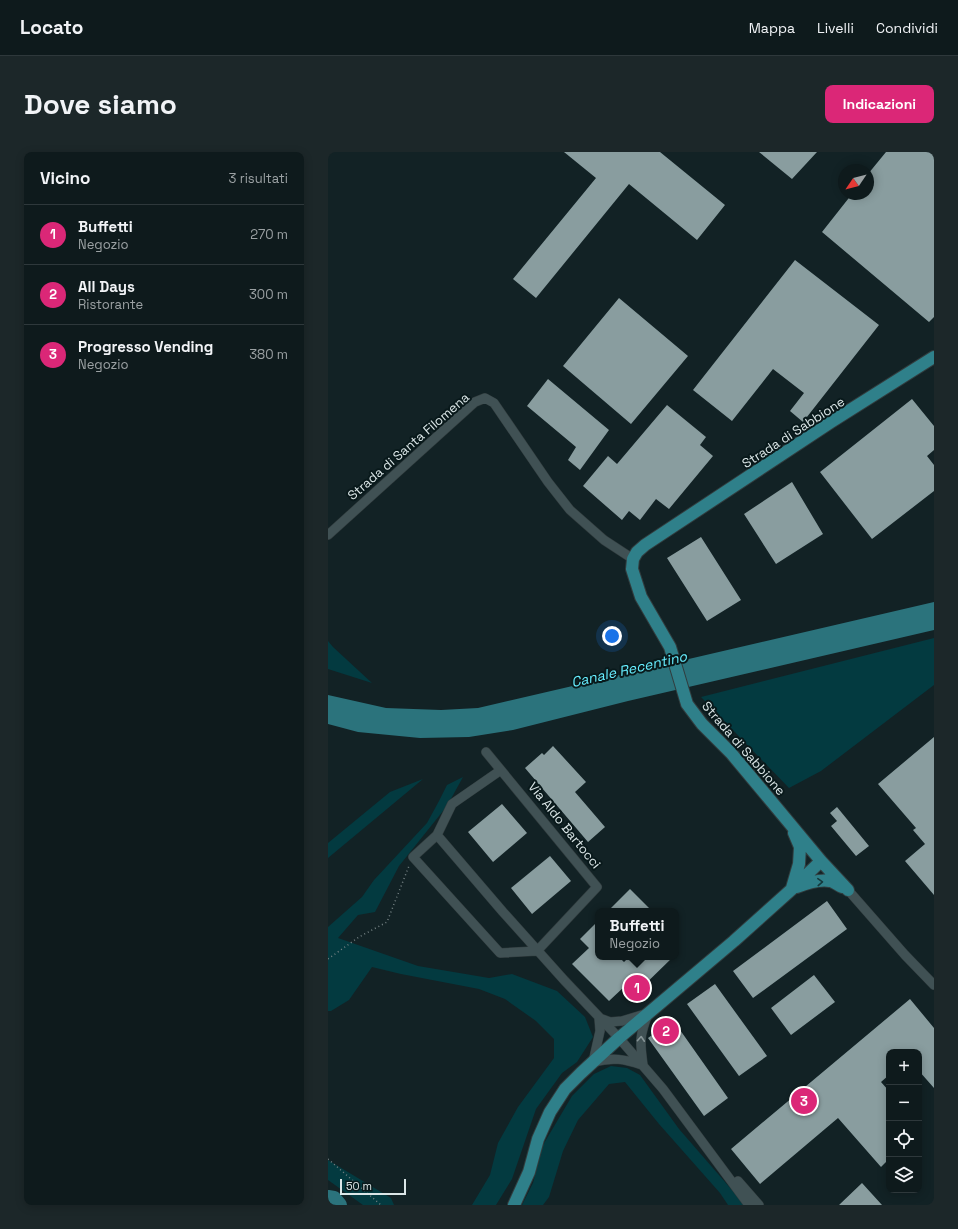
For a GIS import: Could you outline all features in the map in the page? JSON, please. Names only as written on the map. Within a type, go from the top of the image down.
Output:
[{"type":"main road","name":"Strada di Sabbione","points":[[848,890],[821,861],[731,753],[702,724],[687,704],[670,647],[640,597],[632,570],[633,558],[645,545],[934,357]]},
{"type":"main road","points":[[790,823],[800,847],[799,864],[792,889]]},
{"type":"main road","points":[[514,1205],[529,1172],[538,1139],[550,1112],[565,1089],[619,1038],[734,941],[821,861]]},
{"type":"main road","points":[[792,889],[807,883],[830,881],[848,890]]},
{"type":"street","name":"Strada di Santa Filomena","points":[[328,535],[475,402],[485,398],[494,403],[548,482],[570,510],[604,540],[633,558]]},
{"type":"street","name":"Via Aldo Bartocci","points":[[486,752],[597,887],[537,951]]},
{"type":"street","points":[[501,770],[452,804],[437,835],[413,857],[500,953],[537,951]]},
{"type":"street","points":[[437,835],[537,951],[619,1038],[663,1089],[749,1205]]},
{"type":"street","name":"Strada di Sabbione","points":[[848,890],[905,955],[934,984]]},
{"type":"street","points":[[599,1018],[610,1022],[622,1021],[649,1013]]},
{"type":"street","points":[[643,1066],[640,1041],[642,1028],[649,1013]]},
{"type":"street","points":[[599,1018],[600,1031],[593,1062],[604,1059],[623,1059],[643,1066]]},
{"type":"street","points":[[710,1153],[759,1205]]},
{"type":"path","points":[[328,959],[359,937],[387,922],[413,857]]},
{"type":"path","points":[[328,1159],[381,1205]]},
{"type":"shaded area","points":[[934,602],[934,630],[628,701],[513,730],[469,737],[420,738],[358,732],[328,724],[328,695],[386,708],[441,710],[478,708]]},
{"type":"shaded area","points":[[934,638],[934,685],[821,771],[789,788],[701,697]]},
{"type":"shaded area","points":[[328,641],[333,647],[372,683],[328,669]]},
{"type":"shaded area","points":[[463,777],[447,806],[399,866],[375,912],[358,915],[338,938],[418,966],[489,978],[512,974],[557,991],[585,1017],[593,1037],[577,1062],[562,1073],[536,1109],[512,1179],[496,1205],[472,1205],[490,1175],[498,1143],[518,1107],[554,1058],[554,1039],[536,1021],[505,999],[479,989],[372,967],[349,1000],[331,1011],[328,1011],[328,927],[362,897],[374,880],[427,823],[447,785]]},
{"type":"shaded area","points":[[423,779],[328,858],[328,843],[390,792]]},
{"type":"shaded area","points":[[611,1066],[627,1068],[640,1075],[679,1129],[745,1205],[728,1205],[720,1193],[659,1124],[625,1082],[609,1084],[578,1120],[563,1151],[549,1197],[543,1205],[522,1205],[533,1183],[543,1145],[572,1096],[594,1074]]},
{"type":"shaded area","points":[[328,1160],[391,1198],[394,1205],[363,1205],[328,1180]]},
{"type":"building","points":[[564,152],[660,152],[725,205],[697,240],[629,184],[536,298],[513,279],[596,178]]},
{"type":"building","points":[[759,152],[817,152],[792,179]]},
{"type":"building","points":[[886,152],[934,152],[934,317],[929,322],[822,232],[847,200],[874,200],[874,167]]},
{"type":"building","points":[[795,260],[879,325],[803,422],[790,411],[804,393],[773,369],[732,421],[693,390]]},
{"type":"building","points":[[619,298],[688,356],[631,424],[563,366]]},
{"type":"building","points":[[548,379],[609,430],[580,470],[568,460],[576,447],[527,406]]},
{"type":"building","points":[[912,399],[934,426],[934,450],[927,456],[934,465],[934,491],[872,539],[820,472]]},
{"type":"building","points":[[667,405],[706,437],[700,445],[713,456],[669,509],[656,499],[640,520],[629,511],[622,520],[583,486],[608,456],[617,464]]},
{"type":"building","points":[[792,482],[823,534],[776,564],[744,514]]},
{"type":"building","points":[[701,537],[741,600],[707,621],[667,558]]},
{"type":"building","points":[[934,737],[934,895],[905,861],[925,844],[913,830],[916,828],[878,784]]},
{"type":"building","points":[[553,746],[586,782],[575,792],[605,827],[588,842],[525,768],[542,753],[544,755]]},
{"type":"building","points":[[502,804],[527,833],[493,862],[468,832]]},
{"type":"building","points":[[837,807],[869,846],[856,856],[831,826],[837,821],[830,813]]},
{"type":"building","points":[[550,856],[571,881],[532,914],[511,888]]},
{"type":"building","points":[[630,889],[649,908],[611,908]]},
{"type":"building","points":[[827,901],[847,929],[753,998],[733,971]]},
{"type":"building","points":[[595,924],[595,960],[622,960],[624,962],[626,960],[670,960],[634,995],[625,986],[609,1001],[572,964],[589,948],[580,939]]},
{"type":"building","points":[[814,975],[835,1002],[791,1035],[771,1008]]},
{"type":"building","points":[[715,984],[767,1056],[739,1076],[687,1004]]},
{"type":"building","points":[[910,999],[934,1028],[934,1088],[922,1074],[922,1049],[886,1049],[886,1078],[881,1082],[886,1088],[886,1162],[881,1167],[838,1118],[760,1184],[731,1149]]},
{"type":"building","points":[[673,1020],[728,1098],[704,1116],[648,1038]]},
{"type":"building","points":[[862,1183],[882,1205],[839,1205]]},
{"type":"waterway","points":[[328,1198],[334,1199],[339,1205]]},
{"type":"place","name":"Buffetti","points":[[637,988]]},
{"type":"place","name":"All Days","points":[[666,1031]]},
{"type":"place","name":"Progresso Vending","points":[[804,1101]]},
{"type":"water label","name":"Canale Recentino","points":[[629,669]]}]
